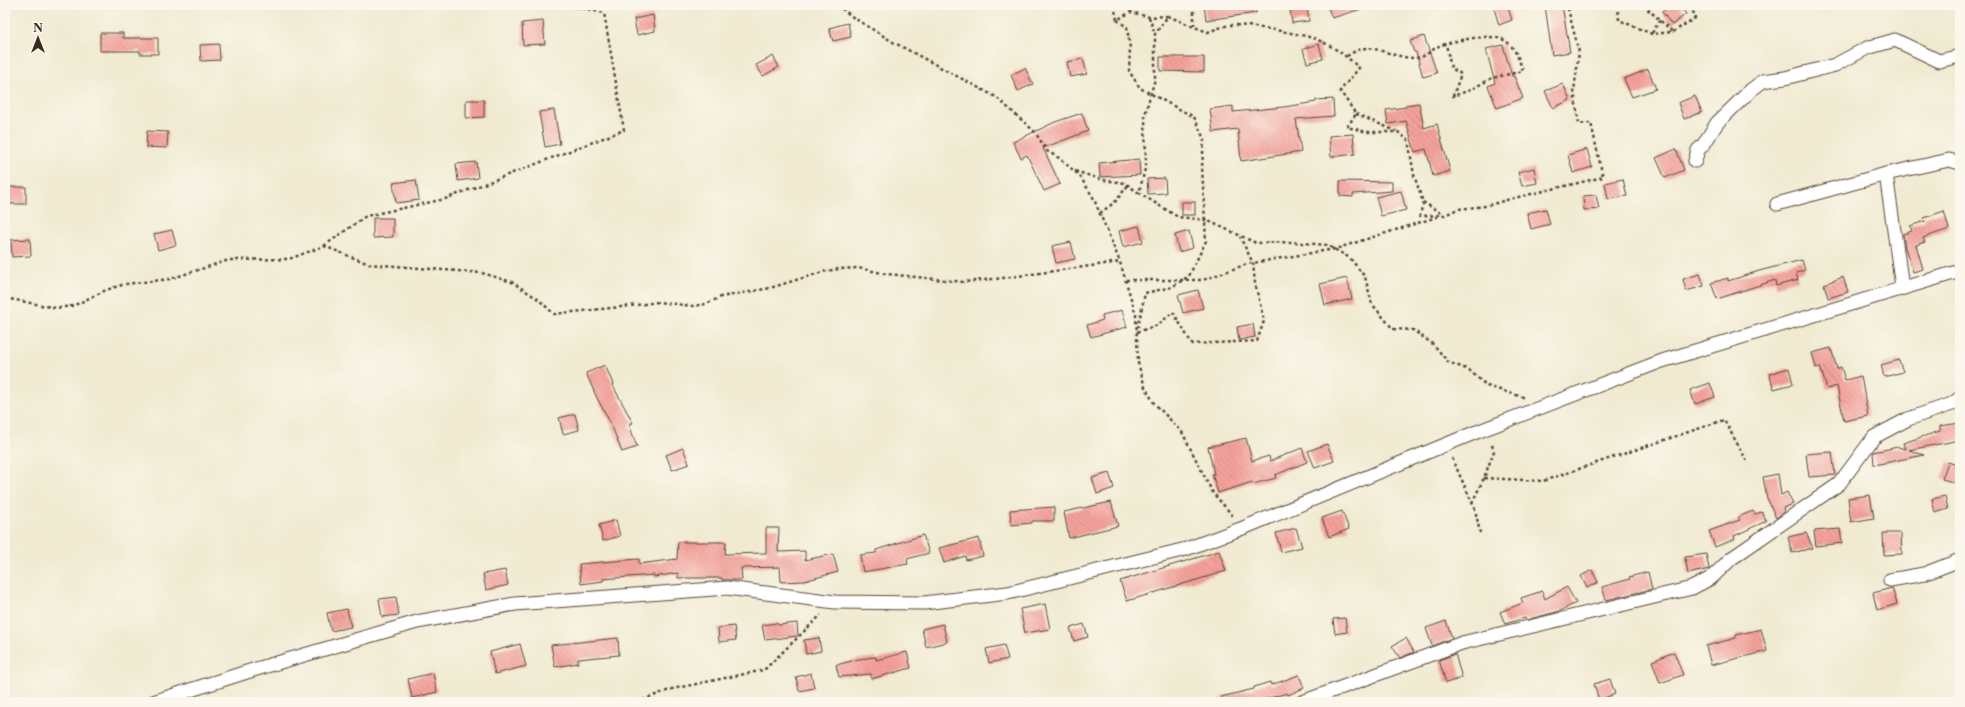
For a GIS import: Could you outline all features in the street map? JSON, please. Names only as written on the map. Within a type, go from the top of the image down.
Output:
[{"type":"street","points":[[1695,161],[1698,150],[1704,144],[1717,123],[1750,90],[1763,81],[1792,77],[1835,66],[1867,48],[1895,40],[1939,61],[1960,56]]},
{"type":"street","points":[[1777,204],[1886,174],[1949,160],[1960,163]]},
{"type":"street","points":[[1886,174],[1902,287]]},
{"type":"street","points":[[153,702],[253,670],[418,622],[515,604],[727,588],[835,602],[924,603],[1008,592],[1186,549],[1243,528],[1486,428],[1662,361],[1902,287],[1960,271]]},
{"type":"street","points":[[1302,702],[1462,644],[1692,588],[1712,578],[1732,558],[1839,484],[1874,437],[1908,419],[1952,404],[1960,398]]},
{"type":"street","points":[[1890,580],[1924,574],[1960,560]]},
{"type":"path","points":[[5,298],[56,308],[73,306],[106,290],[126,284],[170,279],[229,260],[289,259],[324,246],[366,216],[445,198],[624,130],[604,13],[567,5]]},
{"type":"path","points":[[837,5],[854,18],[894,42],[996,97],[1035,132],[1047,151],[1059,158],[1079,176],[1093,197],[1126,280],[1136,314],[1138,363],[1145,387],[1154,403],[1182,432],[1213,492],[1243,528]]},
{"type":"path","points":[[1114,5],[1117,20],[1127,27],[1130,48],[1129,71],[1140,88],[1150,95],[1194,117],[1204,140],[1202,167],[1206,240],[1189,276],[1172,287],[1145,293],[1136,332]]},
{"type":"path","points":[[1124,5],[1131,12],[1149,17],[1168,16],[1208,32],[1218,28],[1234,25],[1284,32],[1315,39],[1347,56],[1359,68],[1340,92],[1356,114],[1398,132],[1408,140],[1414,175],[1423,202],[1420,216],[1445,215]]},
{"type":"path","points":[[1194,5],[1194,27]]},
{"type":"path","points":[[1126,280],[1203,280],[1253,263],[1335,249],[1445,215],[1458,209],[1486,206],[1510,198],[1603,177],[1591,123],[1579,124],[1574,91],[1579,52],[1567,5]]},
{"type":"path","points":[[1618,5],[1619,20],[1652,34],[1674,32],[1695,18],[1691,5]]},
{"type":"path","points":[[1643,5],[1661,19],[1674,32]]},
{"type":"path","points":[[1117,20],[1131,12]]},
{"type":"path","points":[[1155,34],[1168,16]]},
{"type":"path","points":[[1140,193],[1146,166],[1145,114],[1155,79],[1155,34],[1149,17]]},
{"type":"path","points":[[1652,34],[1661,19]]},
{"type":"path","points":[[1347,56],[1361,48],[1398,57],[1421,57],[1437,47],[1446,44],[1461,39],[1492,38],[1506,40],[1515,50],[1523,71],[1492,78],[1470,90],[1453,96],[1461,74],[1451,68],[1446,44]]},
{"type":"path","points":[[1356,114],[1347,127],[1366,132],[1398,132]]},
{"type":"path","points":[[1074,171],[1103,180],[1129,184],[1140,193],[1178,217],[1206,220],[1240,237],[1256,243],[1291,242],[1327,245],[1335,249],[1350,258],[1365,277],[1372,304],[1393,329],[1413,330],[1434,345],[1448,362],[1470,370],[1487,386],[1524,396],[1537,408]]},
{"type":"path","points":[[1100,213],[1115,202],[1129,184]]},
{"type":"path","points":[[1423,202],[1445,215]]},
{"type":"path","points":[[1136,332],[1158,325],[1173,312],[1192,344],[1257,341],[1264,321],[1255,283],[1253,263],[1240,237]]},
{"type":"path","points":[[324,246],[369,264],[482,273],[512,282],[538,299],[554,314],[630,306],[651,302],[700,305],[721,297],[770,288],[832,270],[858,268],[887,274],[964,282],[1120,262]]},
{"type":"path","points":[[1484,478],[1543,481],[1724,420],[1748,463]]},
{"type":"path","points":[[1472,503],[1484,478],[1494,451],[1486,428]]},
{"type":"path","points":[[1446,444],[1472,503],[1480,533]]},
{"type":"path","points":[[637,702],[672,689],[764,670],[835,602]]},
{"type":"building","points":[[1204,5],[1255,5],[1256,13],[1206,20]]},
{"type":"building","points":[[1327,5],[1367,5],[1368,7],[1332,18]]},
{"type":"building","points":[[1493,5],[1507,5],[1512,20],[1499,25]]},
{"type":"building","points":[[1545,5],[1562,5],[1570,52],[1552,55]]},
{"type":"building","points":[[1671,5],[1679,5],[1686,14],[1672,25],[1662,12]]},
{"type":"building","points":[[1307,6],[1309,21],[1292,23],[1290,8]]},
{"type":"building","points":[[653,15],[655,31],[637,35],[634,19]]},
{"type":"building","points":[[543,21],[545,44],[523,45],[522,23]]},
{"type":"building","points":[[848,23],[851,37],[833,41],[829,28]]},
{"type":"building","points":[[100,33],[123,33],[123,38],[158,38],[158,54],[140,54],[140,51],[100,51]]},
{"type":"building","points":[[1424,36],[1437,73],[1423,77],[1416,52],[1414,52],[1410,41]]},
{"type":"building","points":[[219,44],[220,60],[201,61],[200,45]]},
{"type":"building","points":[[1319,44],[1323,59],[1307,63],[1303,49]]},
{"type":"building","points":[[1503,45],[1512,76],[1514,76],[1523,98],[1497,108],[1488,86],[1495,83],[1486,49]]},
{"type":"building","points":[[773,56],[779,67],[763,76],[756,65]]},
{"type":"building","points":[[1160,57],[1204,57],[1204,72],[1160,71]]},
{"type":"building","points":[[1083,59],[1087,74],[1070,77],[1067,62]]},
{"type":"building","points":[[1025,68],[1033,84],[1018,91],[1011,75]]},
{"type":"building","points":[[1648,69],[1656,89],[1632,97],[1624,79]]},
{"type":"building","points":[[1563,84],[1570,100],[1553,108],[1545,91]]},
{"type":"building","points":[[1695,96],[1702,112],[1684,119],[1678,103]]},
{"type":"building","points":[[1333,99],[1334,116],[1296,119],[1301,152],[1241,161],[1238,129],[1213,132],[1210,109],[1233,106],[1233,112],[1284,107],[1316,102],[1316,100]]},
{"type":"building","points":[[466,100],[484,100],[484,117],[466,118]]},
{"type":"building","points":[[1419,103],[1424,128],[1437,124],[1450,171],[1433,176],[1426,149],[1415,152],[1406,121],[1388,124],[1386,110],[1406,107],[1406,105]]},
{"type":"building","points":[[554,110],[560,144],[545,147],[539,112]]},
{"type":"building","points":[[1082,113],[1088,131],[1043,148],[1060,184],[1044,191],[1027,155],[1021,158],[1013,142],[1055,122]]},
{"type":"building","points":[[147,131],[168,132],[167,148],[146,147]]},
{"type":"building","points":[[1353,134],[1355,154],[1331,157],[1329,136]]},
{"type":"building","points":[[1587,149],[1592,167],[1573,173],[1568,155]]},
{"type":"building","points":[[1676,149],[1684,170],[1665,178],[1656,158]]},
{"type":"building","points":[[1139,159],[1140,175],[1100,177],[1099,163]]},
{"type":"building","points":[[476,162],[478,178],[458,181],[456,164]]},
{"type":"building","points":[[1534,168],[1537,183],[1522,186],[1518,172]]},
{"type":"building","points":[[1165,178],[1166,193],[1148,194],[1147,179]]},
{"type":"building","points":[[1623,179],[1627,196],[1608,199],[1605,183]]},
{"type":"building","points":[[416,180],[419,200],[396,203],[393,183]]},
{"type":"building","points":[[1340,181],[1392,182],[1392,191],[1353,194],[1353,197],[1340,196]]},
{"type":"building","points":[[5,187],[26,187],[26,204],[5,204]]},
{"type":"building","points":[[1401,191],[1406,210],[1381,216],[1376,197]]},
{"type":"building","points":[[1596,195],[1599,209],[1584,210],[1583,196]]},
{"type":"building","points":[[1182,202],[1195,202],[1195,215],[1182,215]]},
{"type":"building","points":[[1546,209],[1550,224],[1531,229],[1527,213]]},
{"type":"building","points":[[1944,211],[1949,229],[1923,238],[1925,242],[1916,245],[1923,269],[1913,272],[1905,248],[1903,234],[1912,231],[1910,226],[1925,221],[1924,218]]},
{"type":"building","points":[[373,218],[393,218],[393,237],[373,238]]},
{"type":"building","points":[[1139,226],[1143,242],[1123,247],[1119,231]]},
{"type":"building","points":[[172,230],[176,245],[158,250],[154,234]]},
{"type":"building","points":[[1189,231],[1193,248],[1179,252],[1175,235]]},
{"type":"building","points":[[30,239],[31,256],[12,257],[11,240]]},
{"type":"building","points":[[1071,242],[1075,259],[1056,263],[1052,246]]},
{"type":"building","points":[[1802,260],[1805,270],[1796,273],[1798,280],[1776,286],[1775,280],[1717,299],[1711,283],[1728,278],[1728,281]]},
{"type":"building","points":[[1700,274],[1704,286],[1686,291],[1683,279]]},
{"type":"building","points":[[1843,277],[1848,292],[1828,298],[1824,284]]},
{"type":"building","points":[[1347,278],[1352,299],[1325,305],[1320,284]]},
{"type":"building","points":[[1198,290],[1203,308],[1183,313],[1178,295]]},
{"type":"building","points":[[1122,310],[1127,327],[1091,337],[1087,325],[1103,320],[1102,315]]},
{"type":"building","points":[[1253,324],[1255,337],[1239,340],[1237,327]]},
{"type":"building","points":[[1831,348],[1837,369],[1841,367],[1845,380],[1861,376],[1868,416],[1844,421],[1837,386],[1827,389],[1820,367],[1816,368],[1812,353]]},
{"type":"building","points":[[1899,360],[1903,372],[1884,377],[1881,365]]},
{"type":"building","points":[[605,365],[612,384],[633,423],[629,424],[637,447],[622,452],[611,424],[586,373]]},
{"type":"building","points":[[1789,368],[1793,384],[1774,389],[1769,374]]},
{"type":"building","points":[[1710,383],[1715,397],[1695,404],[1690,390]]},
{"type":"building","points":[[575,414],[579,430],[563,434],[559,418]]},
{"type":"building","points":[[1960,423],[1960,440],[1909,450],[1924,455],[1874,465],[1873,452],[1898,447],[1905,449],[1903,443],[1940,431],[1940,426]]},
{"type":"building","points":[[1246,438],[1252,461],[1269,456],[1270,461],[1302,448],[1307,462],[1275,475],[1276,478],[1253,484],[1252,482],[1218,493],[1212,474],[1214,474],[1208,447]]},
{"type":"building","points":[[1327,444],[1334,461],[1315,468],[1308,451]]},
{"type":"building","points":[[683,448],[689,464],[672,470],[666,455]]},
{"type":"building","points":[[1832,452],[1835,475],[1809,477],[1806,454]]},
{"type":"building","points":[[1948,462],[1960,466],[1960,484],[1942,479]]},
{"type":"building","points":[[1109,473],[1114,488],[1097,494],[1092,478]]},
{"type":"building","points":[[1778,474],[1781,495],[1787,492],[1793,504],[1783,508],[1784,512],[1776,518],[1767,498],[1763,477]]},
{"type":"building","points":[[1870,495],[1874,518],[1851,522],[1848,498]]},
{"type":"building","points":[[1945,496],[1948,509],[1935,513],[1932,499]]},
{"type":"building","points":[[1111,502],[1118,526],[1069,538],[1064,512]]},
{"type":"building","points":[[1054,507],[1054,521],[1032,521],[1032,523],[1011,525],[1010,510]]},
{"type":"building","points":[[1342,511],[1349,529],[1329,537],[1322,518]]},
{"type":"building","points":[[1753,511],[1755,514],[1762,512],[1766,521],[1734,536],[1735,539],[1715,547],[1709,531],[1740,520],[1738,517]]},
{"type":"building","points":[[616,520],[620,536],[603,541],[599,525]]},
{"type":"building","points":[[766,528],[779,528],[778,552],[805,551],[805,560],[833,554],[838,572],[804,581],[781,582],[780,567],[741,568],[742,580],[722,580],[722,578],[678,578],[678,573],[654,577],[654,575],[603,579],[603,581],[581,584],[579,564],[639,559],[639,564],[677,559],[678,542],[726,542],[725,554],[766,553]]},
{"type":"building","points":[[1296,528],[1302,547],[1281,552],[1276,533]]},
{"type":"building","points":[[1840,529],[1842,543],[1816,546],[1814,531]]},
{"type":"building","points":[[1806,533],[1813,548],[1792,553],[1788,537]]},
{"type":"building","points":[[1883,533],[1901,533],[1902,554],[1884,555]]},
{"type":"building","points":[[923,535],[929,553],[907,559],[908,564],[863,572],[860,555],[876,553],[876,550]]},
{"type":"building","points":[[979,538],[983,556],[966,560],[965,556],[944,563],[939,548]]},
{"type":"building","points":[[1219,551],[1226,571],[1127,601],[1120,581]]},
{"type":"building","points":[[1706,554],[1709,569],[1688,574],[1685,557]]},
{"type":"building","points":[[505,570],[508,585],[486,590],[483,574]]},
{"type":"building","points":[[1592,570],[1598,582],[1587,588],[1581,576]]},
{"type":"building","points":[[1648,572],[1652,589],[1606,600],[1602,587]]},
{"type":"building","points":[[1567,587],[1576,603],[1560,611],[1526,620],[1525,618],[1505,624],[1500,612],[1523,603],[1521,598],[1542,591],[1545,599]]},
{"type":"building","points":[[1892,588],[1897,604],[1877,610],[1873,593]]},
{"type":"building","points":[[396,597],[399,615],[382,617],[379,599]]},
{"type":"building","points":[[1045,604],[1050,629],[1025,633],[1020,609]]},
{"type":"building","points":[[347,609],[351,627],[331,631],[327,613]]},
{"type":"building","points":[[1345,618],[1347,632],[1335,634],[1333,619]]},
{"type":"building","points":[[1446,621],[1452,638],[1432,646],[1426,628]]},
{"type":"building","points":[[777,623],[778,625],[797,623],[798,636],[765,640],[762,625]]},
{"type":"building","points":[[943,624],[947,642],[926,647],[922,629]]},
{"type":"building","points":[[1084,624],[1088,637],[1074,641],[1070,628]]},
{"type":"building","points":[[734,626],[736,640],[719,642],[718,628]]},
{"type":"building","points":[[1761,629],[1767,651],[1711,665],[1706,646],[1736,638],[1736,635]]},
{"type":"building","points":[[618,638],[619,655],[578,659],[578,663],[555,667],[551,645]]},
{"type":"building","points":[[819,638],[821,651],[806,654],[804,640]]},
{"type":"building","points":[[1406,638],[1414,652],[1400,658],[1392,646]]},
{"type":"building","points":[[520,644],[526,666],[495,674],[490,652]]},
{"type":"building","points":[[1004,645],[1008,659],[989,663],[986,649]]},
{"type":"building","points":[[907,652],[911,668],[871,679],[871,674],[839,677],[836,665],[859,659],[876,657],[876,660]]},
{"type":"building","points":[[1674,652],[1683,675],[1660,683],[1652,661]]},
{"type":"building","points":[[1455,654],[1462,678],[1446,683],[1439,660]]},
{"type":"building","points":[[433,673],[437,692],[412,698],[408,679]]},
{"type":"building","points":[[811,673],[814,688],[799,691],[796,677]]},
{"type":"building","points":[[1299,675],[1304,688],[1288,695],[1287,693],[1257,702],[1222,702],[1221,697],[1254,689],[1254,687],[1270,682],[1271,685]]},
{"type":"building","points":[[1610,679],[1615,694],[1599,700],[1594,684]]}]
